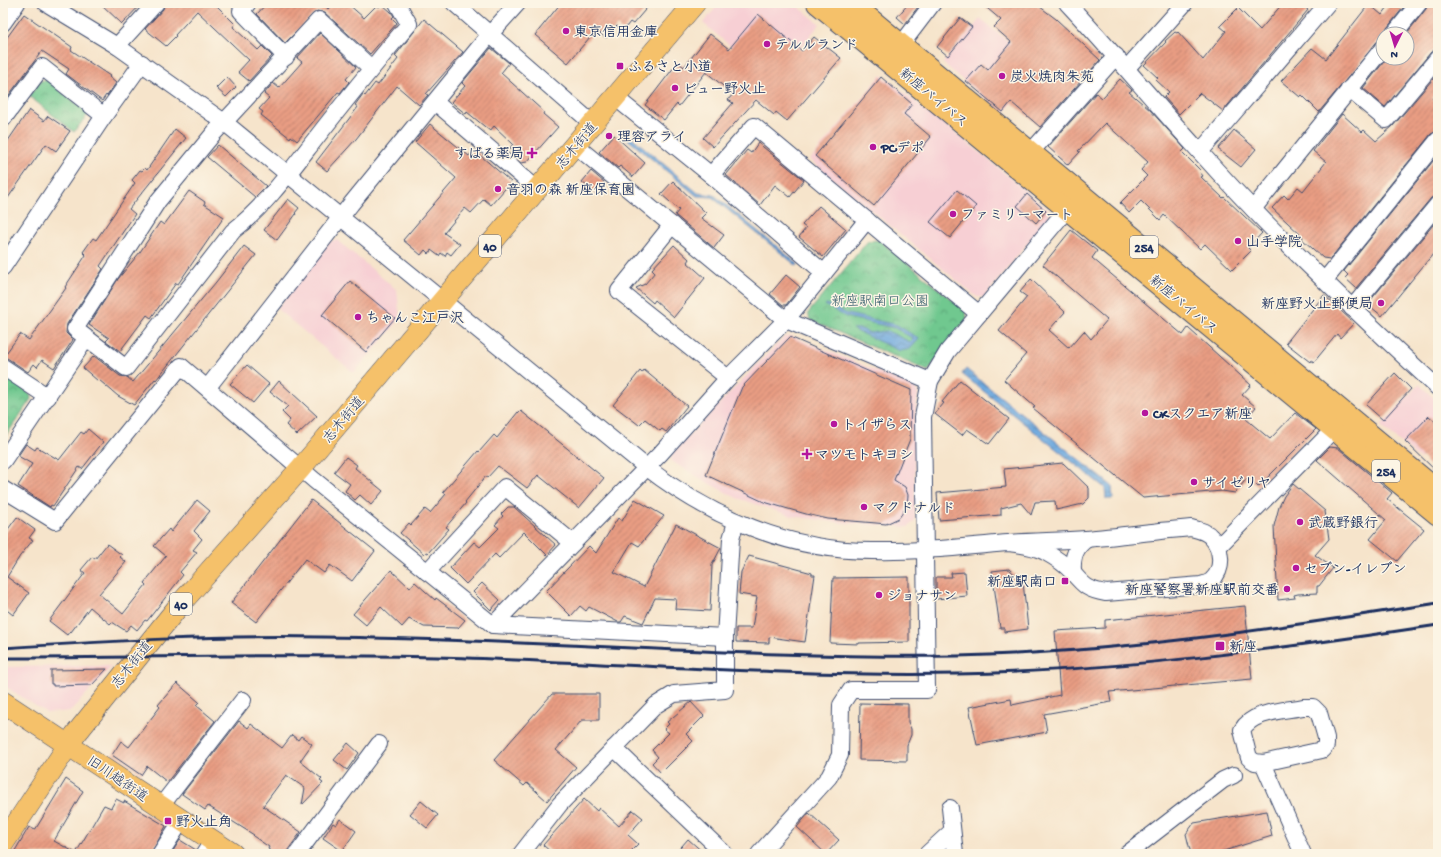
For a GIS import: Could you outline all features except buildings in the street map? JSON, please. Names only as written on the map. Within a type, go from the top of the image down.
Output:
[{"type":"highway","name":"新座バイパス","points":[[818,3],[1438,514]]},
{"type":"highway","name":"新座バイパス","points":[[850,3],[1438,492]]},
{"type":"main road","name":"志木街道","points":[[3,844],[54,763],[91,714],[182,602],[300,469],[696,3]]},
{"type":"main road","name":"旧川越街道","points":[[3,702],[182,820],[208,847],[233,854]]},
{"type":"street","points":[[3,23],[17,3]]},
{"type":"street","points":[[46,3],[117,46],[224,122],[341,216],[443,302],[646,467],[685,494],[736,522],[786,539],[831,548],[870,551],[924,551],[1010,543],[1087,539],[1191,528],[1202,531],[1211,537],[1218,547],[1220,564],[1218,572],[1211,581],[1201,585],[1106,593],[1094,591],[1085,587],[1077,580],[1073,572],[1072,563],[1074,552],[1080,543],[1087,539]]},
{"type":"street","points":[[117,46],[156,3]]},
{"type":"street","points":[[248,3],[241,11],[286,57]]},
{"type":"street","points":[[371,68],[319,20],[224,122],[158,201],[75,329],[86,340],[126,368],[234,231],[245,222],[288,173],[371,68],[409,24],[397,3]]},
{"type":"street","points":[[454,3],[593,124]]},
{"type":"street","points":[[208,388],[341,216],[490,34],[518,3]]},
{"type":"street","points":[[901,45],[933,3]]},
{"type":"street","points":[[1067,3],[1253,209],[1352,308],[1438,388]]},
{"type":"street","points":[[1127,68],[1185,3]]},
{"type":"street","points":[[1200,152],[1328,3]]},
{"type":"street","points":[[1400,26],[1419,3]]},
{"type":"street","points":[[1030,153],[1116,56]]},
{"type":"street","points":[[1253,209],[1375,58]]},
{"type":"street","points":[[1349,90],[1386,120],[1438,58]]},
{"type":"street","points":[[3,267],[104,116],[142,63]]},
{"type":"street","points":[[3,119],[42,67],[104,116]]},
{"type":"street","points":[[616,98],[711,175],[824,272]]},
{"type":"street","points":[[435,102],[538,190]]},
{"type":"street","points":[[711,175],[754,126],[979,314]]},
{"type":"street","points":[[1325,280],[1438,140]]},
{"type":"street","points":[[575,145],[786,320],[930,381]]},
{"type":"street","points":[[1352,308],[1438,204]]},
{"type":"street","points":[[759,854],[829,777],[840,755],[841,705],[851,690],[926,690],[923,417],[930,381],[948,351],[1068,208]]},
{"type":"street","points":[[493,625],[646,467],[728,378],[786,320],[867,220]]},
{"type":"street","points":[[672,225],[619,291],[728,378]]},
{"type":"street","points":[[3,461],[86,340]]},
{"type":"street","points":[[3,366],[48,396]]},
{"type":"street","points":[[3,489],[55,521],[181,366],[300,469],[493,625],[725,637]]},
{"type":"street","points":[[1218,547],[1334,429]]},
{"type":"street","points":[[427,572],[505,487],[573,543]]},
{"type":"street","points":[[520,854],[560,804],[656,706],[674,694],[725,690],[725,637],[731,539],[736,522]]},
{"type":"street","points":[[1010,543],[1030,546],[1045,552],[1073,572]]},
{"type":"street","points":[[161,806],[242,700]]},
{"type":"street","points":[[1303,707],[1313,707],[1320,713],[1326,738],[1326,745],[1322,750],[1263,763],[1255,762],[1249,758],[1242,730],[1246,723],[1253,717],[1303,707]]},
{"type":"street","points":[[297,854],[380,744]]},
{"type":"street","points":[[614,748],[725,854]]},
{"type":"street","points":[[1263,763],[1303,854]]},
{"type":"street","points":[[1127,854],[1229,777]]},
{"type":"street","points":[[950,808],[955,854]]},
{"type":"street","points":[[160,854],[182,820]]},
{"type":"street","points":[[927,854],[952,831]]},
{"type":"shaded area","points":[[720,3],[794,3],[820,24],[772,81],[703,23]]},
{"type":"shaded area","points":[[980,19],[1042,68],[1003,114],[943,63]]},
{"type":"shaded area","points":[[881,75],[952,130],[1048,209],[1049,217],[984,297],[977,297],[810,160]]},
{"type":"shaded area","points":[[337,240],[397,290],[400,319],[354,373],[277,309],[330,241]]},
{"type":"shaded area","points":[[792,336],[915,387],[918,394],[914,424],[915,521],[908,527],[842,523],[792,516],[737,498],[671,461],[671,454],[784,337]]},
{"type":"shaded area","points":[[1419,384],[1438,402],[1438,439],[1420,459],[1381,426]]},
{"type":"shaded area","points":[[112,666],[71,711],[47,713],[3,685],[3,667]]},
{"type":"green space","points":[[47,80],[89,113],[74,132],[29,96],[40,81]]},
{"type":"green space","name":"新座駅南口公園","points":[[879,240],[966,311],[967,319],[928,371],[810,320],[808,313],[868,241]]},
{"type":"green space","points":[[3,372],[30,394],[31,399],[3,440]]},
{"type":"water","points":[[628,134],[698,193],[714,195],[798,264],[797,266],[712,197],[697,196],[625,137]]},
{"type":"water","points":[[827,304],[847,314],[897,325],[919,339],[910,349],[900,351],[852,329],[861,329],[870,333],[887,331],[910,342],[914,339],[895,328],[846,317],[825,305]]},
{"type":"water","points":[[966,369],[1112,486],[1113,499],[1106,499],[1105,488],[962,374]]},
{"type":"railway","points":[[3,648],[162,639],[281,637],[480,641],[798,655],[957,656],[1017,654],[1138,645],[1258,630],[1438,603]]},
{"type":"railway","points":[[3,658],[383,656],[502,659],[762,671],[957,674],[1017,672],[1138,664],[1258,650],[1438,625]]},
{"type":"place","name":"東京信用金庫","points":[[566,31]]},
{"type":"place","name":"テルルランド","points":[[767,44]]},
{"type":"place","name":"ふるさと小道","points":[[620,66]]},
{"type":"place","name":"炭火焼肉朱苑","points":[[1002,76]]},
{"type":"place","name":"ビュー野火止","points":[[675,88]]},
{"type":"place","name":"理容アライ","points":[[609,136]]},
{"type":"place","name":"PCデポ","points":[[873,147]]},
{"type":"place","name":"すばる薬局","points":[[532,153]]},
{"type":"place","name":"音羽の森 新座保育園","points":[[498,189]]},
{"type":"place","name":"ファミリーマート","points":[[953,214]]},
{"type":"place","name":"山手学院","points":[[1238,241]]},
{"type":"place","name":"新座野火止郵便局","points":[[1381,303]]},
{"type":"place","name":"ちゃんこ江戸沢","points":[[358,317]]},
{"type":"place","name":"CKスクエア新座","points":[[1145,413]]},
{"type":"place","name":"トイザらス","points":[[834,424]]},
{"type":"place","name":"マツモトキヨシ","points":[[807,454]]},
{"type":"place","name":"サイゼリヤ","points":[[1194,482]]},
{"type":"place","name":"マクドナルド","points":[[864,507]]},
{"type":"place","name":"武蔵野銀行","points":[[1300,522]]},
{"type":"place","name":"セブン-イレブン","points":[[1296,568]]},
{"type":"place","name":"新座駅南口","points":[[1065,581]]},
{"type":"place","name":"新座警察署新座駅前交番","points":[[1287,589]]},
{"type":"place","name":"ジョナサン","points":[[879,595]]},
{"type":"place","name":"新座","points":[[1220,646]]},
{"type":"place","name":"野火止角","points":[[168,821]]}]
